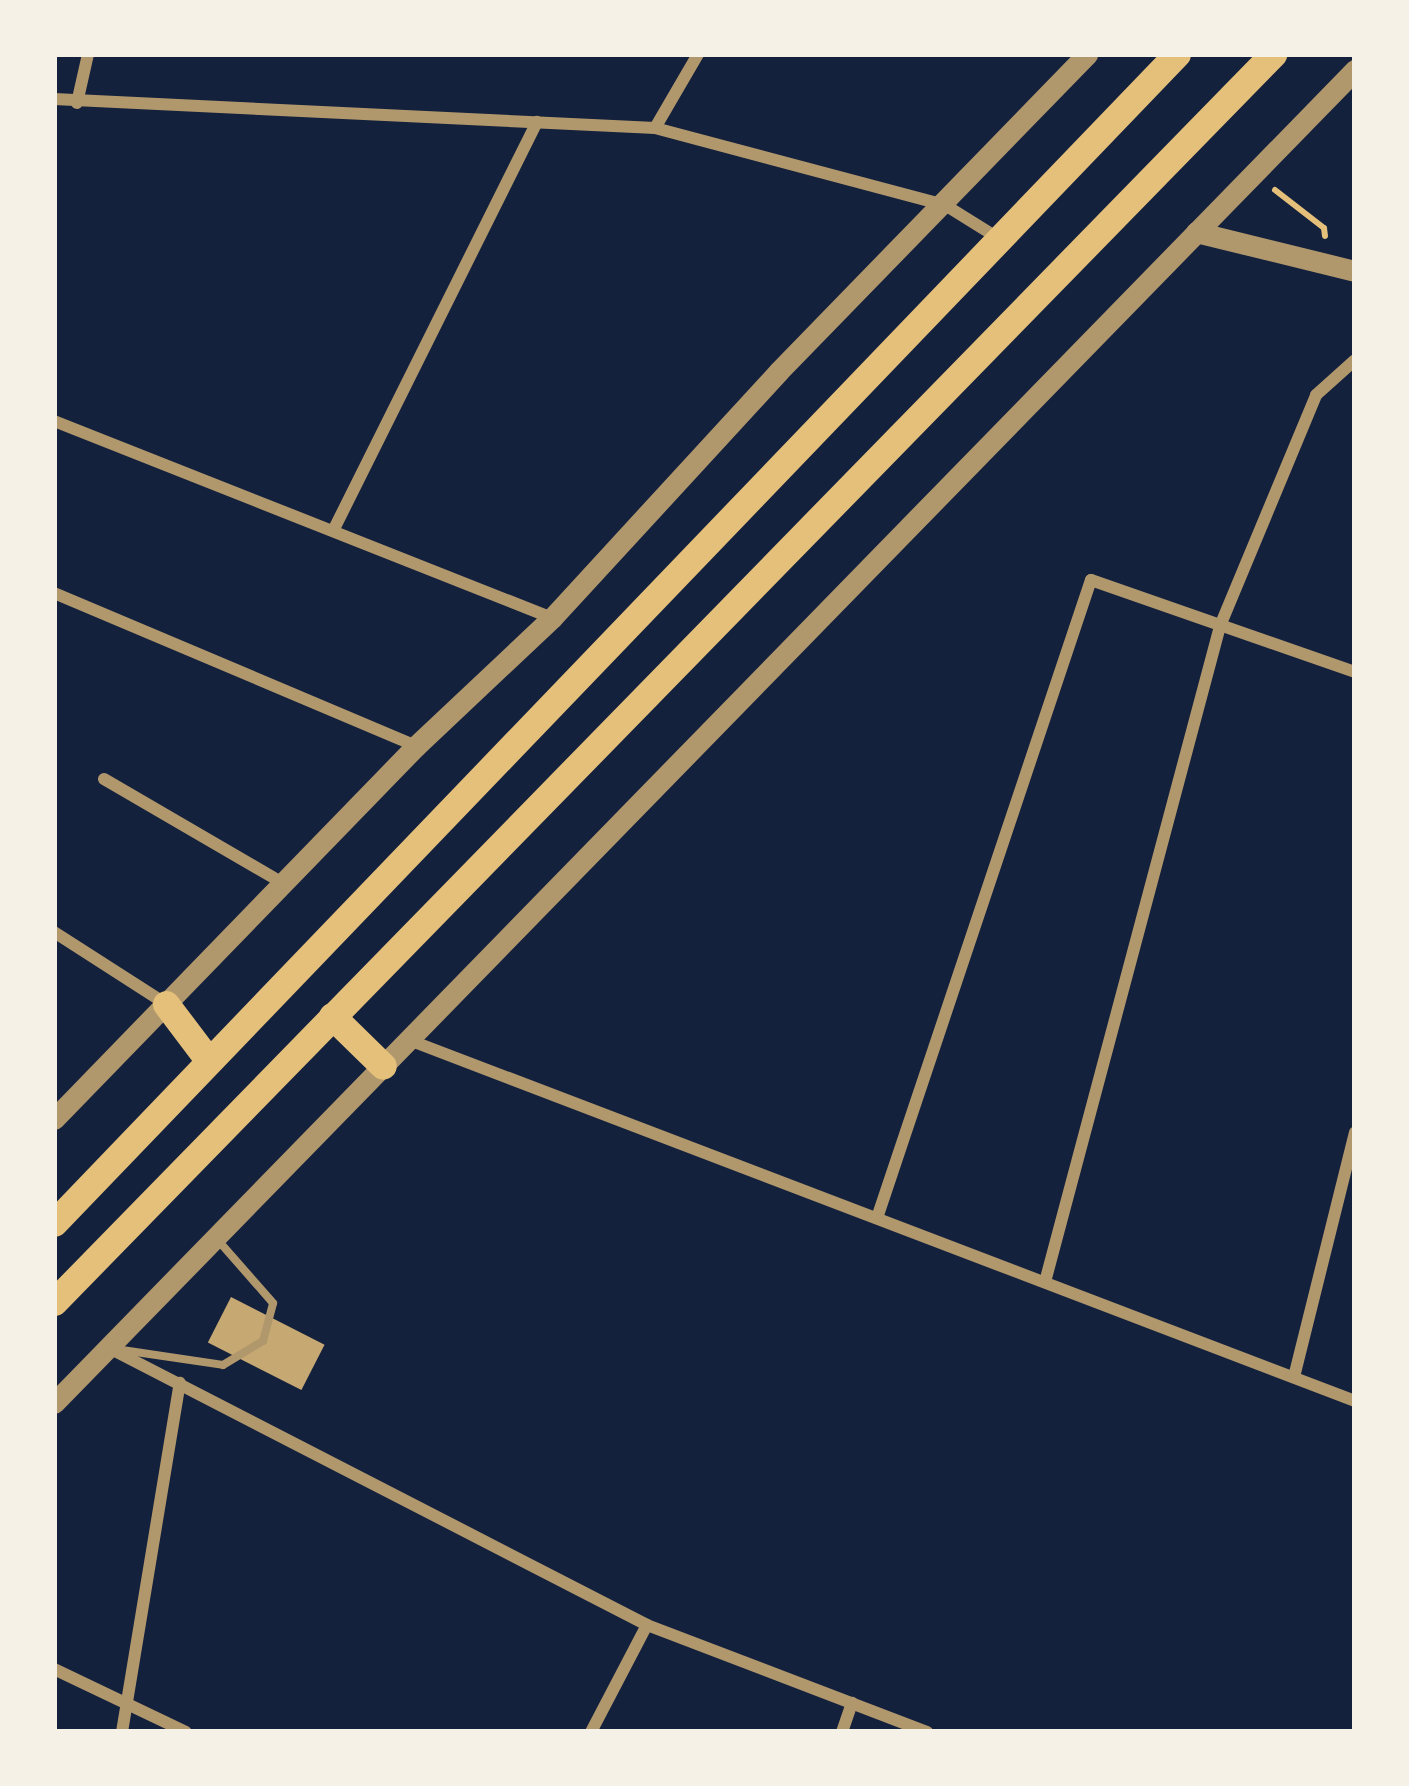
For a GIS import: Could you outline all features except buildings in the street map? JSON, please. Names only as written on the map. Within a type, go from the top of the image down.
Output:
[{"type":"highway","points":[[54,1223],[1178,54]]},
{"type":"highway","points":[[54,1302],[1274,54]]},
{"type":"highway","points":[[166,1004],[209,1061]]},
{"type":"highway","points":[[332,1016],[383,1066]]},
{"type":"street","points":[[77,103],[88,54]]},
{"type":"street","points":[[655,128],[698,54]]},
{"type":"street","points":[[54,1119],[416,746],[552,618],[779,371],[1087,54]]},
{"type":"street","points":[[54,1403],[1355,70]]},
{"type":"street","points":[[54,99],[655,128],[945,205],[1000,239]]},
{"type":"street","points":[[334,529],[537,122]]},
{"type":"street","points":[[1196,232],[1355,271]]},
{"type":"street","points":[[1045,1282],[1220,626],[1316,395],[1355,359]]},
{"type":"street","points":[[54,421],[552,618]]},
{"type":"street","points":[[877,1219],[1091,580],[1355,672]]},
{"type":"street","points":[[54,593],[416,746]]},
{"type":"street","points":[[104,779],[283,883]]},
{"type":"street","points":[[54,932],[166,1004]]},
{"type":"street","points":[[409,1040],[1355,1401]]},
{"type":"street","points":[[1294,1377],[1355,1132]]},
{"type":"street","points":[[109,1348],[647,1625],[927,1732]]},
{"type":"street","points":[[122,1732],[180,1383]]},
{"type":"street","points":[[591,1732],[647,1625]]},
{"type":"street","points":[[54,1669],[185,1732]]},
{"type":"street","points":[[842,1732],[852,1703]]},
{"type":"lane","points":[[109,1348],[223,1365],[263,1341],[273,1303],[216,1237]]},
{"type":"path","points":[[1285,198],[1324,228]]}]
